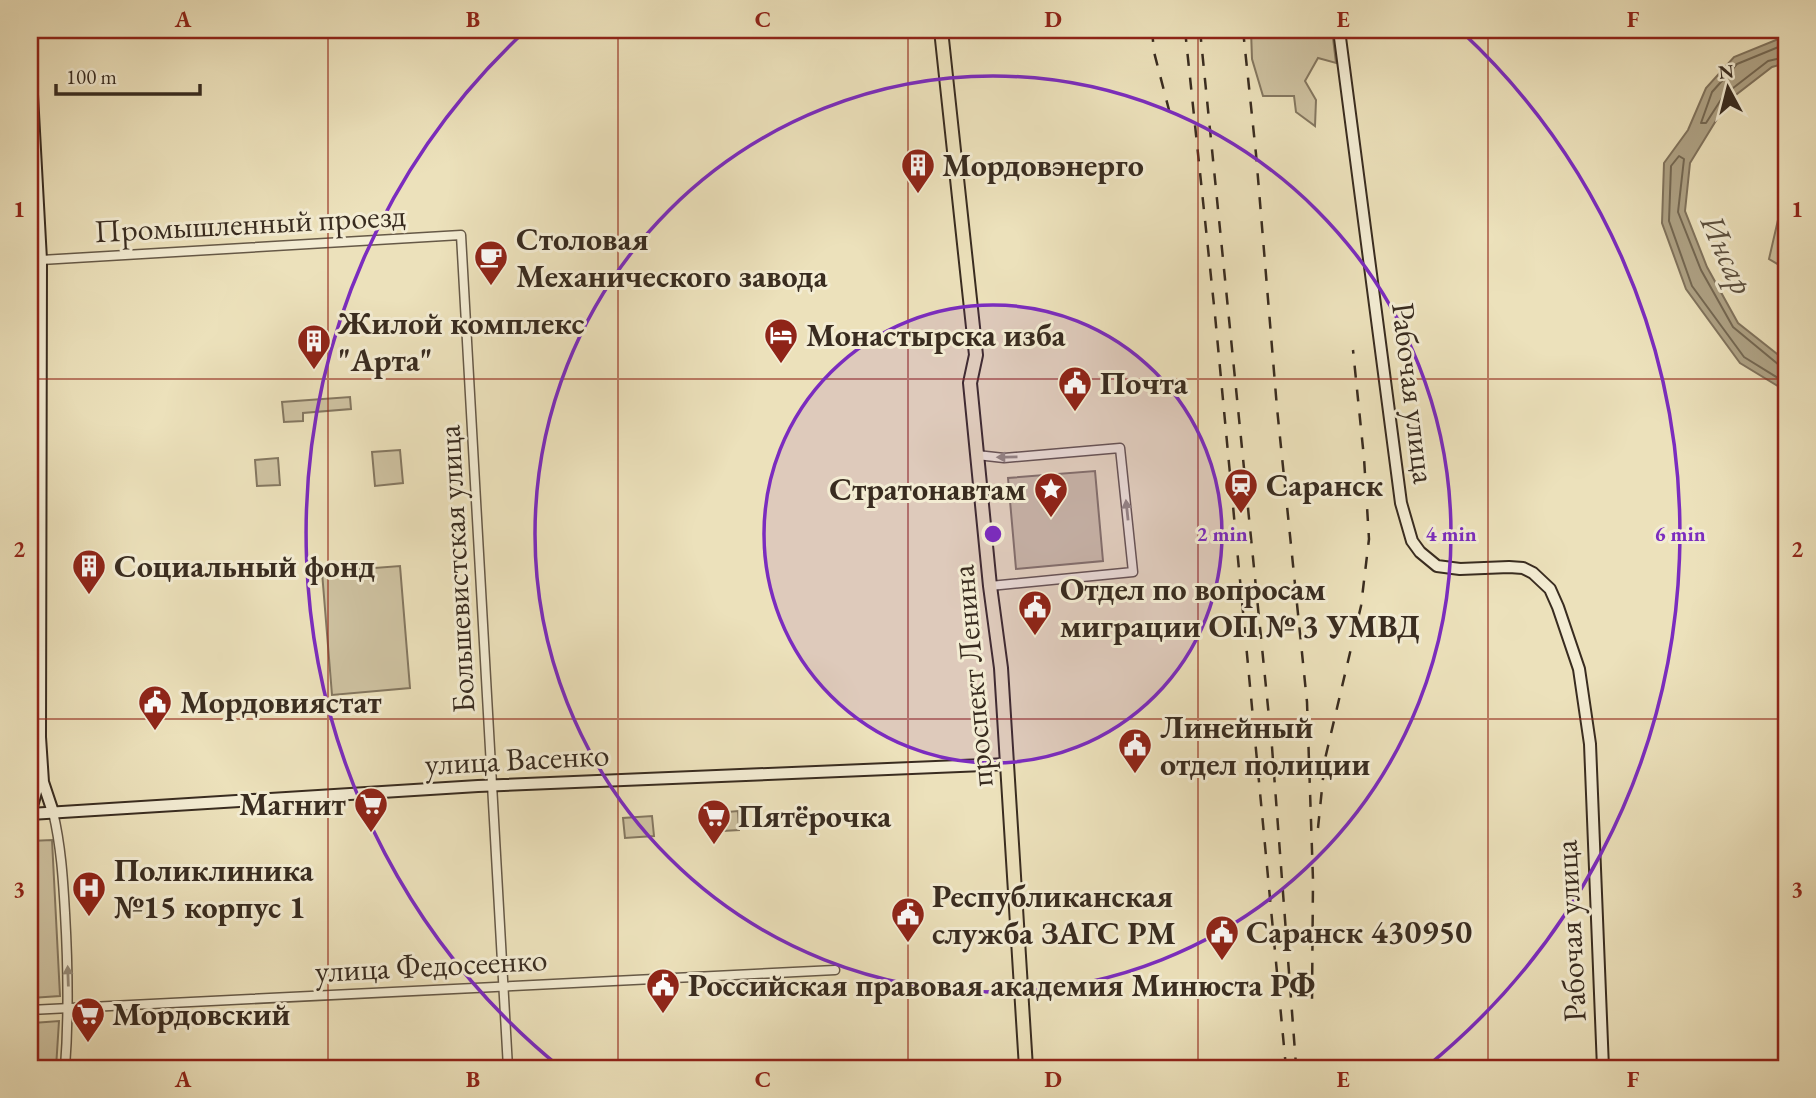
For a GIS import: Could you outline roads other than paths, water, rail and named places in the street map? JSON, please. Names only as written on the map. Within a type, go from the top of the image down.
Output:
[{"type":"main road","name":"проспект Ленина","points":[[941,30],[976,355],[970,383],[1001,668],[1026,1068]]},
{"type":"street","name":"Рабочая улица","points":[[1339,30],[1401,503],[1412,541],[1430,561],[1446,569],[1523,568],[1541,579],[1550,589],[1558,607],[1579,669],[1590,744],[1603,1068]]},
{"type":"street","points":[[30,58],[41,260],[42,771],[61,844],[69,1008],[65,1068]]},
{"type":"street","name":"Промышленный проезд","points":[[41,260],[461,235]]},
{"type":"street","name":"Большевистская улица","points":[[461,235],[508,1068]]},
{"type":"street","points":[[976,455],[1004,458],[1120,448],[1133,572],[990,586]]},
{"type":"street","name":"улица Васенко","points":[[30,814],[492,785],[1007,764]]},
{"type":"street","points":[[30,814],[42,771]]},
{"type":"street","name":"улица Федосеенко","points":[[30,1010],[835,970]]},
{"type":"water","points":[[1786,36],[1786,63],[1772,67],[1728,101],[1690,163],[1685,211],[1707,267],[1738,323],[1786,361],[1786,391],[1740,363],[1686,289],[1662,223],[1664,163],[1688,130],[1706,88],[1734,57]]},
{"type":"railway","points":[[1152,30],[1154,52],[1169,110]]},
{"type":"railway","points":[[1185,30],[1215,315],[1286,1068]]},
{"type":"railway","points":[[1200,30],[1272,747],[1296,1065]]},
{"type":"railway","points":[[1243,30],[1307,702],[1313,880],[1312,1002]]},
{"type":"railway","points":[[1318,828],[1325,759],[1361,606],[1369,539],[1353,350]]},
{"type":"place","name":"Мордовэнерго","points":[[918,195]]},
{"type":"place","name":"Столовая Механического завода","points":[[491,287]]},
{"type":"place","name":"Монастырска изба","points":[[781,365]]},
{"type":"place","name":"Жилой комплекс \"Арта\"","points":[[314,371]]},
{"type":"place","name":"Почта","points":[[1075,413]]},
{"type":"place","name":"Саранск","points":[[1241,515]]},
{"type":"place","name":"Стратонавтам","points":[[1051,519]]},
{"type":"place","name":"Социальный фонд","points":[[89,596]]},
{"type":"place","name":"Отдел по вопросам миграции ОП № 3 УМВД","points":[[1035,637]]},
{"type":"place","name":"Мордовиястат","points":[[155,732]]},
{"type":"place","name":"Линейный отдел полиции","points":[[1135,775]]},
{"type":"place","name":"Магнит","points":[[371,834]]},
{"type":"place","name":"Пятёрочка","points":[[714,846]]},
{"type":"place","name":"Поликлиника №15 корпус 1","points":[[89,918]]},
{"type":"place","name":"Республиканская служба ЗАГС РМ","points":[[908,944]]},
{"type":"place","name":"Саранск 430950","points":[[1222,962]]},
{"type":"place","name":"Российская правовая академия Минюста РФ","points":[[663,1015]]},
{"type":"place","name":"Мордовский","points":[[88,1044]]},
{"type":"water label","name":"Инсар","points":[[1728,254]]}]
